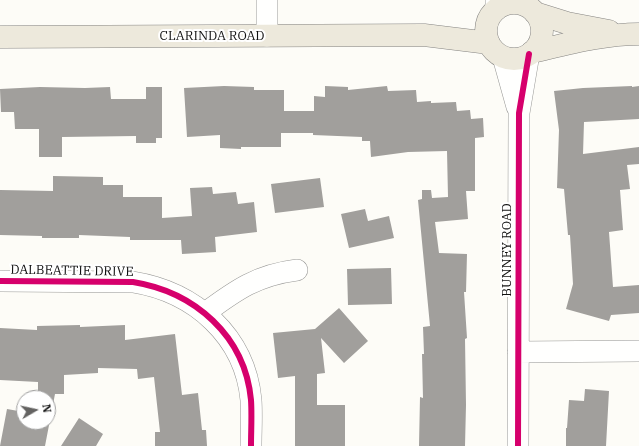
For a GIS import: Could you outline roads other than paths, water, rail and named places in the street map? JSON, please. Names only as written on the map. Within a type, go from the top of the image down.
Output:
[{"type":"main road","points":[[512,3],[530,7],[567,23],[630,34],[568,43],[531,53],[521,58],[512,59],[496,50],[486,36],[486,28],[493,10],[503,5],[512,3]]},
{"type":"main road","points":[[530,7],[539,20],[541,33],[538,45],[531,53]]},
{"type":"main road","name":"CLARINDA ROAD","points":[[424,35],[493,10]]},
{"type":"main road","name":"CLARINDA ROAD","points":[[0,37],[424,35],[496,50]]},
{"type":"street","points":[[267,36],[268,0]]},
{"type":"street","name":"BUNNEY ROAD","points":[[496,50],[519,113]]},
{"type":"street","name":"BUNNEY ROAD","points":[[518,446],[519,113],[531,53]]},
{"type":"street","points":[[205,313],[236,291],[254,281],[283,272],[297,270]]},
{"type":"street","name":"DALBEATTIE DRIVE","points":[[0,281],[133,282],[166,290],[179,296],[205,313],[219,327],[230,342],[244,370],[251,400],[251,446]]},
{"type":"street","points":[[518,352],[639,351]]}]
